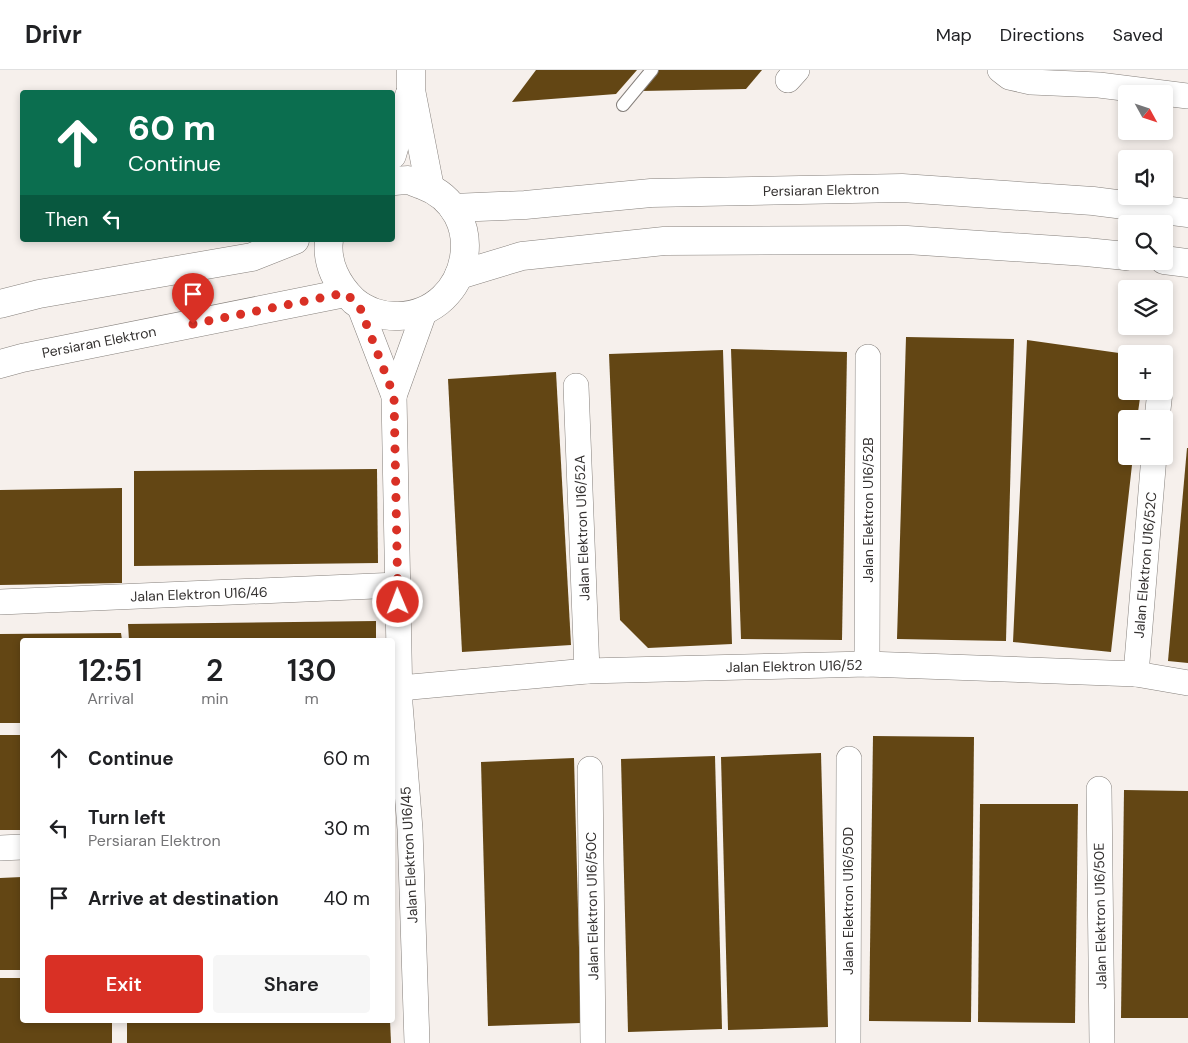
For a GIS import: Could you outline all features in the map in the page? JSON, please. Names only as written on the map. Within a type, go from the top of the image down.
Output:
[{"type":"main road","points":[[395,144],[411,80]]},
{"type":"main road","points":[[411,80],[430,188]]},
{"type":"main road","points":[[329,242],[330,260],[335,278],[352,299],[375,313],[408,316],[425,310],[439,302],[451,290],[460,276],[464,262],[466,248],[460,221],[453,208],[443,197],[430,188],[408,180],[395,180]]},
{"type":"main road","name":"Persiaran Elektron","points":[[453,208],[525,205],[651,193],[902,188],[1093,201],[1188,213]]},
{"type":"main road","points":[[460,276],[522,256],[664,241],[906,240],[1118,255]]},
{"type":"main road","points":[[0,304],[39,294],[252,257],[290,242]]},
{"type":"main road","points":[[1173,261],[1188,263]]},
{"type":"main road","name":"Persiaran Elektron","points":[[0,364],[22,358],[352,299]]},
{"type":"street","points":[[1000,70],[1009,77],[1031,82],[1103,78],[1188,96]]},
{"type":"street","points":[[352,299],[394,396]]},
{"type":"street","points":[[394,396],[425,310]]},
{"type":"street","name":"Jalan Elektron U16/52B","points":[[867,664],[868,357]]},
{"type":"street","name":"Jalan Elektron U16/52A","points":[[576,386],[588,671]]},
{"type":"street","name":"Jalan Elektron U16/45","points":[[394,396],[401,829],[417,1043]]},
{"type":"street","name":"Jalan Elektron U16/52C","points":[[1136,674],[1153,465]]},
{"type":"street","name":"Jalan Elektron U16/46","points":[[0,602],[398,585]]},
{"type":"street","name":"Jalan Elektron U16/52","points":[[400,688],[588,671],[867,664],[1136,674],[1188,683]]},
{"type":"street","name":"Jalan Elektron U16/50D","points":[[848,1043],[849,759]]},
{"type":"street","name":"Jalan Elektron U16/50C","points":[[590,769],[593,1043]]},
{"type":"street","name":"Jalan Elektron U16/50E","points":[[1099,789],[1102,1043]]},
{"type":"street","points":[[0,848],[20,847]]},
{"type":"lane","points":[[623,105],[652,70]]},
{"type":"building","points":[[536,70],[637,70],[616,94],[512,102]]},
{"type":"building","points":[[658,70],[762,70],[746,89],[641,91]]},
{"type":"building","points":[[906,337],[1014,339],[1006,641],[897,639]]},
{"type":"building","points":[[1027,340],[1118,353],[1118,400],[1140,400],[1138,410],[1118,410],[1118,465],[1132,465],[1111,652],[1013,642]]},
{"type":"building","points":[[731,349],[847,352],[842,640],[741,639]]},
{"type":"building","points":[[723,350],[732,644],[648,648],[620,620],[609,354]]},
{"type":"building","points":[[556,372],[571,645],[462,652],[448,379]]},
{"type":"building","points":[[1188,448],[1188,663],[1168,661]]},
{"type":"building","points":[[377,469],[378,563],[134,566],[134,471]]},
{"type":"building","points":[[122,488],[122,583],[0,585],[0,490]]},
{"type":"building","points":[[376,621],[376,638],[129,638],[128,624]]},
{"type":"building","points":[[121,633],[122,638],[20,638],[20,723],[0,723],[0,634]]},
{"type":"building","points":[[0,735],[20,735],[20,830],[0,830]]},
{"type":"building","points":[[873,736],[974,737],[971,1022],[869,1021]]},
{"type":"building","points":[[821,753],[828,1027],[728,1030],[721,757]]},
{"type":"building","points":[[715,756],[722,1029],[628,1032],[621,759]]},
{"type":"building","points":[[574,758],[581,1023],[488,1026],[481,762]]},
{"type":"building","points":[[1124,790],[1188,791],[1188,1018],[1121,1018]]},
{"type":"building","points":[[980,804],[1078,804],[1075,1023],[978,1022]]},
{"type":"building","points":[[20,877],[20,970],[0,970],[0,878]]},
{"type":"building","points":[[0,978],[20,978],[20,1023],[112,1023],[112,1043],[0,1043]]},
{"type":"building","points":[[127,1023],[390,1023],[391,1043],[127,1043]]},
{"type":"route","points":[[193,324],[345,293],[359,305],[394,396],[398,602]]}]
